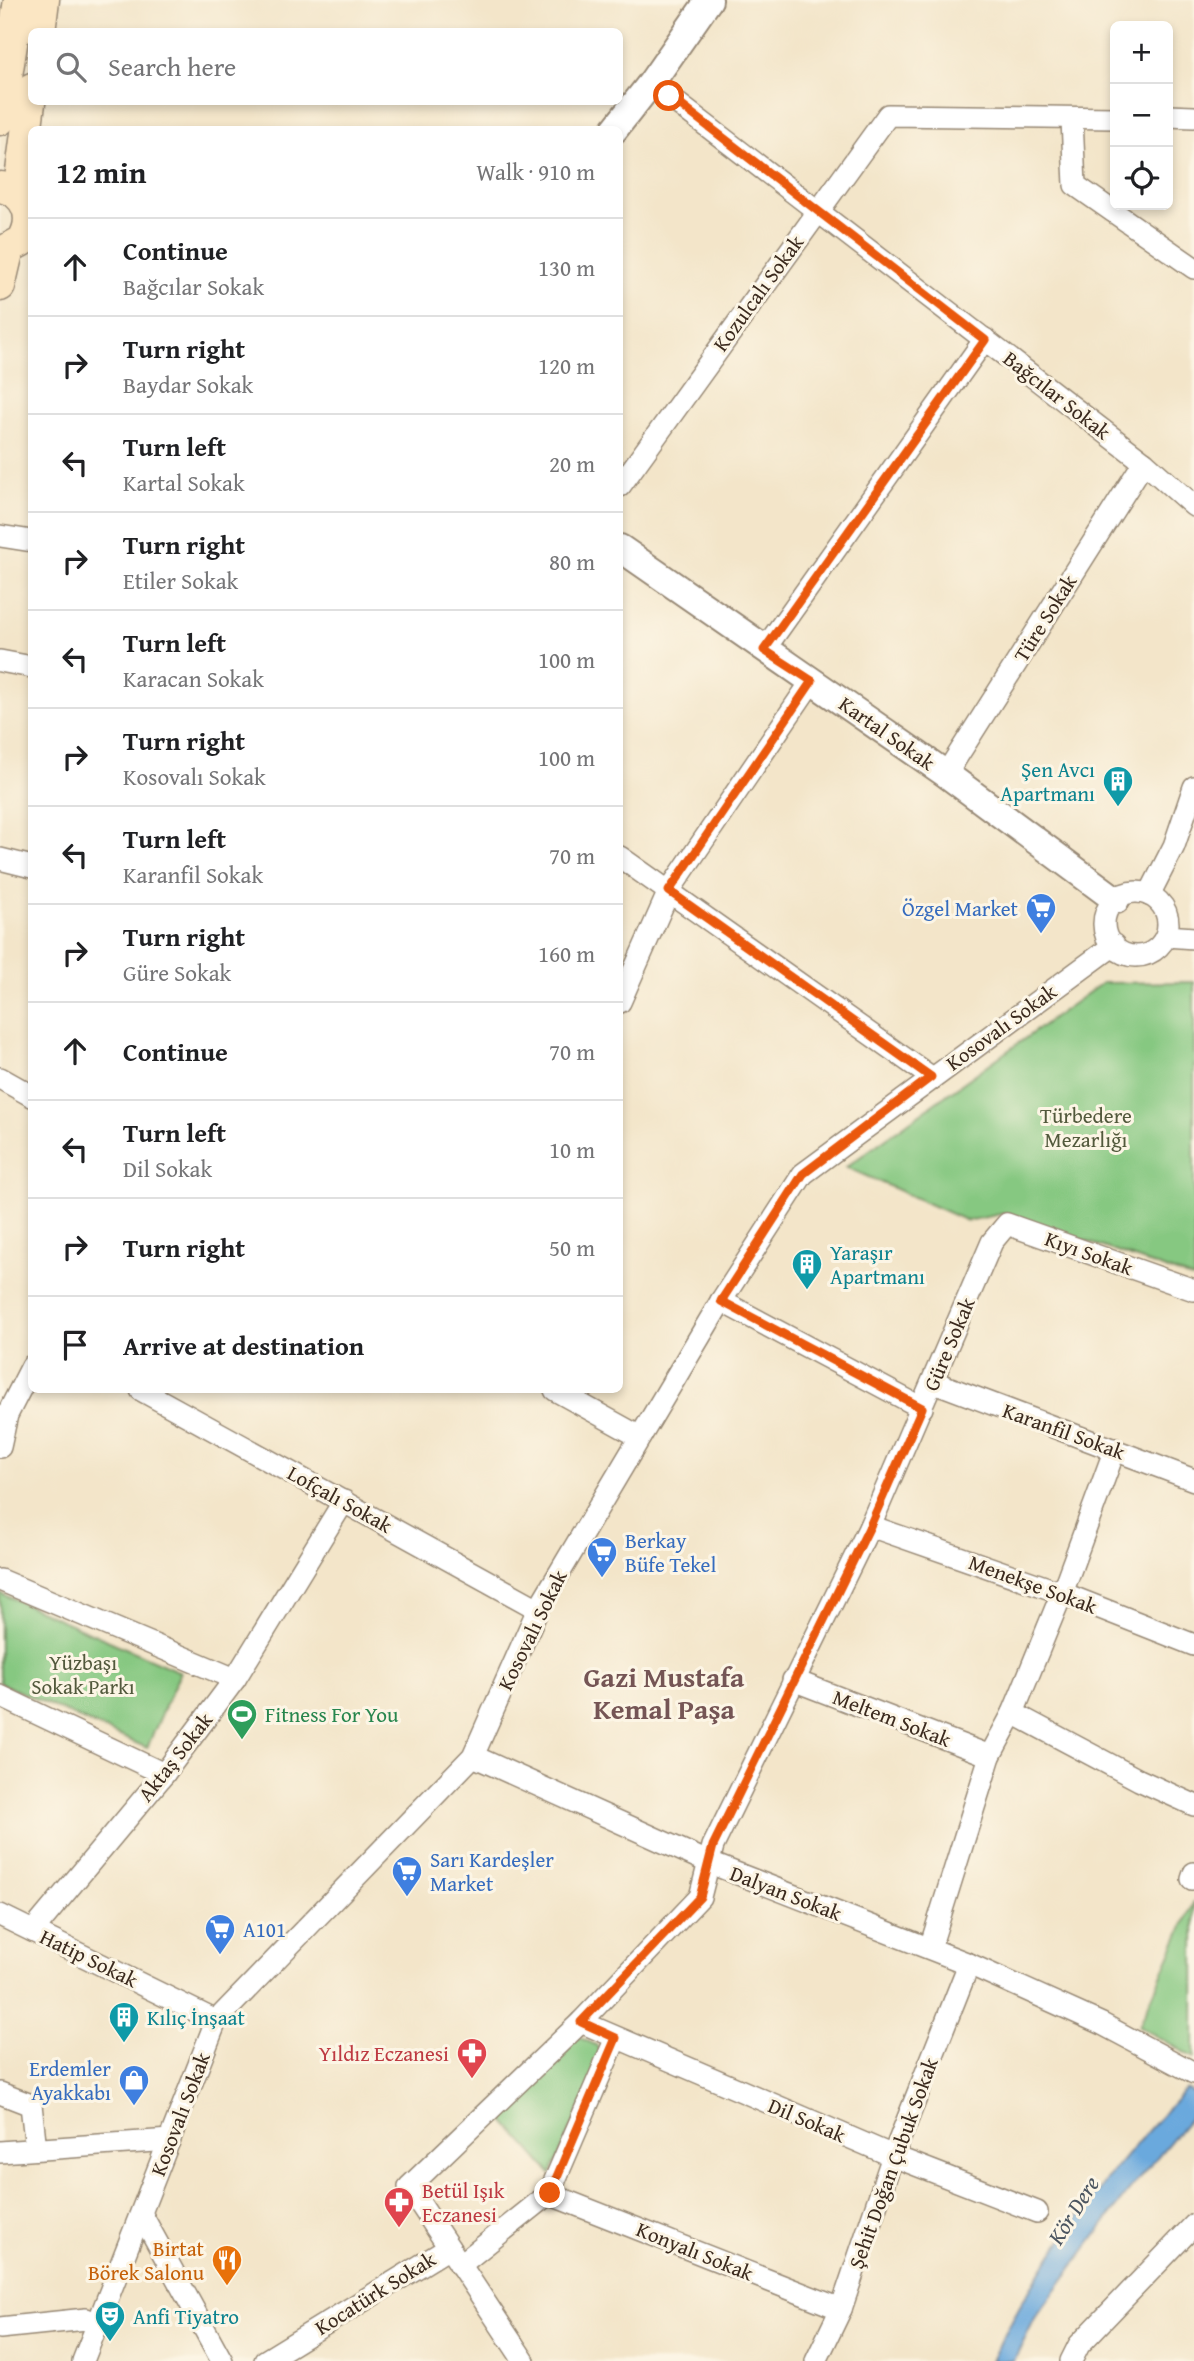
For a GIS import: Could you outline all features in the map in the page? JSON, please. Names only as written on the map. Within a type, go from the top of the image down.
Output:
[{"type":"main road","points":[[0,120],[19,0]]},
{"type":"main road","points":[[40,28],[44,0]]},
{"type":"main road","points":[[0,286],[21,239],[25,202],[9,190],[28,105]]},
{"type":"street","points":[[617,126],[709,0]]},
{"type":"street","name":"Bağcılar Sokak","points":[[651,83],[1144,462],[1194,506]]},
{"type":"street","name":"Kozulcalı Sokak","points":[[623,482],[888,115],[1072,120],[1110,118]]},
{"type":"street","points":[[1173,116],[1194,117]]},
{"type":"street","points":[[1072,120],[1075,186],[1194,268]]},
{"type":"street","points":[[764,650],[985,340]]},
{"type":"street","name":"Türe Sokak","points":[[946,774],[1144,462]]},
{"type":"street","points":[[0,536],[28,540]]},
{"type":"street","name":"Kartal Sokak","points":[[623,550],[946,774],[1116,900]]},
{"type":"street","points":[[0,662],[28,666]]},
{"type":"street","points":[[623,995],[669,891],[812,681]]},
{"type":"street","points":[[1149,895],[1174,846],[1194,787]]},
{"type":"street","points":[[0,859],[28,866]]},
{"type":"street","points":[[623,859],[931,1077]]},
{"type":"street","points":[[1140,891],[1149,895],[1157,898],[1168,914],[1166,936],[1158,948],[1142,956],[1123,954],[1109,942],[1104,924],[1108,906],[1122,894],[1140,891]]},
{"type":"street","points":[[1166,936],[1194,938]]},
{"type":"street","name":"Kosovalı Sokak","points":[[83,2361],[216,2021],[473,1756],[538,1609],[721,1301],[803,1174],[931,1077],[1114,945]]},
{"type":"street","points":[[0,1078],[28,1094]]},
{"type":"street","name":"Kıyı Sokak","points":[[992,1242],[1007,1224],[1194,1290]]},
{"type":"street","name":"Güre Sokak","points":[[454,2256],[409,2187],[581,2022],[700,1897],[713,1846],[870,1526],[992,1242]]},
{"type":"street","points":[[721,1301],[922,1408]]},
{"type":"street","points":[[0,1447],[7,1415],[28,1374]]},
{"type":"street","name":"Karanfil Sokak","points":[[934,1382],[1194,1480]]},
{"type":"street","name":"Lofçalı Sokak","points":[[146,1393],[538,1609]]},
{"type":"street","points":[[560,1393],[640,1437]]},
{"type":"street","points":[[930,1948],[990,1756],[1013,1713],[1062,1593],[1115,1449]]},
{"type":"street","name":"Aktaş Sokak","points":[[33,1931],[164,1774],[235,1679],[344,1501]]},
{"type":"street","name":"Menekşe Sokak","points":[[870,1526],[1062,1593],[1194,1645]]},
{"type":"street","points":[[0,1580],[235,1679]]},
{"type":"street","name":"Meltem Sokak","points":[[793,1680],[990,1756]]},
{"type":"street","points":[[0,1696],[164,1774]]},
{"type":"street","points":[[1013,1713],[1139,1780],[1194,1805]]},
{"type":"street","name":"Dalyan Sokak","points":[[473,1756],[710,1863],[969,1964],[1102,2024],[1194,2073]]},
{"type":"street","name":"Hatip Sokak","points":[[0,1914],[216,2021]]},
{"type":"street","name":"Şehit Doğan Çubuk Sokak","points":[[816,2361],[841,2309],[893,2156],[969,1964]]},
{"type":"street","name":"Dil Sokak","points":[[581,2022],[893,2156],[1037,2212]]},
{"type":"street","points":[[550,2193],[616,2038]]},
{"type":"street","points":[[0,2093],[31,2105],[36,2149]]},
{"type":"street","points":[[0,2152],[170,2140]]},
{"type":"street","name":"Kocatürk Sokak","points":[[265,2361],[454,2256],[550,2193]]},
{"type":"street","name":"Konyalı Sokak","points":[[550,2193],[841,2309]]},
{"type":"street","points":[[142,2215],[222,2361]]},
{"type":"street","points":[[1071,2361],[1079,2345],[1194,2225]]},
{"type":"street","points":[[454,2256],[524,2361]]},
{"type":"street","points":[[0,2329],[86,2319],[96,2323]]},
{"type":"green space","name":"Türbedere Mezarlığı","points":[[1194,982],[1194,1279],[1006,1213],[967,1221],[846,1167],[1102,983]]},
{"type":"green space","name":"Yüzbaşı Sokak Parkı","points":[[0,1593],[180,1672],[147,1748],[0,1683]]},
{"type":"green space","points":[[1194,1901],[1194,2058],[1139,2026]]},
{"type":"green space","points":[[574,2035],[596,2045],[603,2056],[551,2174],[498,2114]]},
{"type":"water","points":[[1186,2089],[1194,2093],[1194,2113],[1127,2193],[1035,2318],[1014,2361],[991,2361],[1053,2252],[1103,2184]]},
{"type":"place","name":"Şen Avcı Apartmanı","points":[[1118,808]]},
{"type":"place","name":"Özgel Market","points":[[1041,935]]},
{"type":"place","name":"Yaraşır Apartmanı","points":[[807,1291]]},
{"type":"place","name":"Berkay Büfe Tekel","points":[[602,1579]]},
{"type":"place","name":"Fitness For You","points":[[242,1741]]},
{"type":"place","name":"Sarı Kardeşler Market","points":[[407,1898]]},
{"type":"place","name":"A101","points":[[220,1956]]},
{"type":"place","name":"Kılıç İnşaat","points":[[124,2044]]},
{"type":"place","name":"Yıldız Eczanesi","points":[[472,2080]]},
{"type":"place","name":"Erdemler Ayakkabı","points":[[134,2107]]},
{"type":"place","name":"Betül Işık Eczanesi","points":[[399,2229]]},
{"type":"place","name":"Birtat Börek Salonu","points":[[227,2287]]},
{"type":"place","name":"Anfi Tiyatro","points":[[110,2343]]},
{"type":"district","name":"Gazi Mustafa Kemal Paşa","points":[[664,1692]]},
{"type":"route","points":[[550,2193],[616,2038],[581,2022],[700,1897],[713,1846],[870,1526],[922,1408],[721,1301],[803,1174],[931,1077],[669,891],[812,681],[764,650],[985,340],[669,96]]},
{"type":"water label","name":"Kör Dere","points":[[1073,2210]]}]
